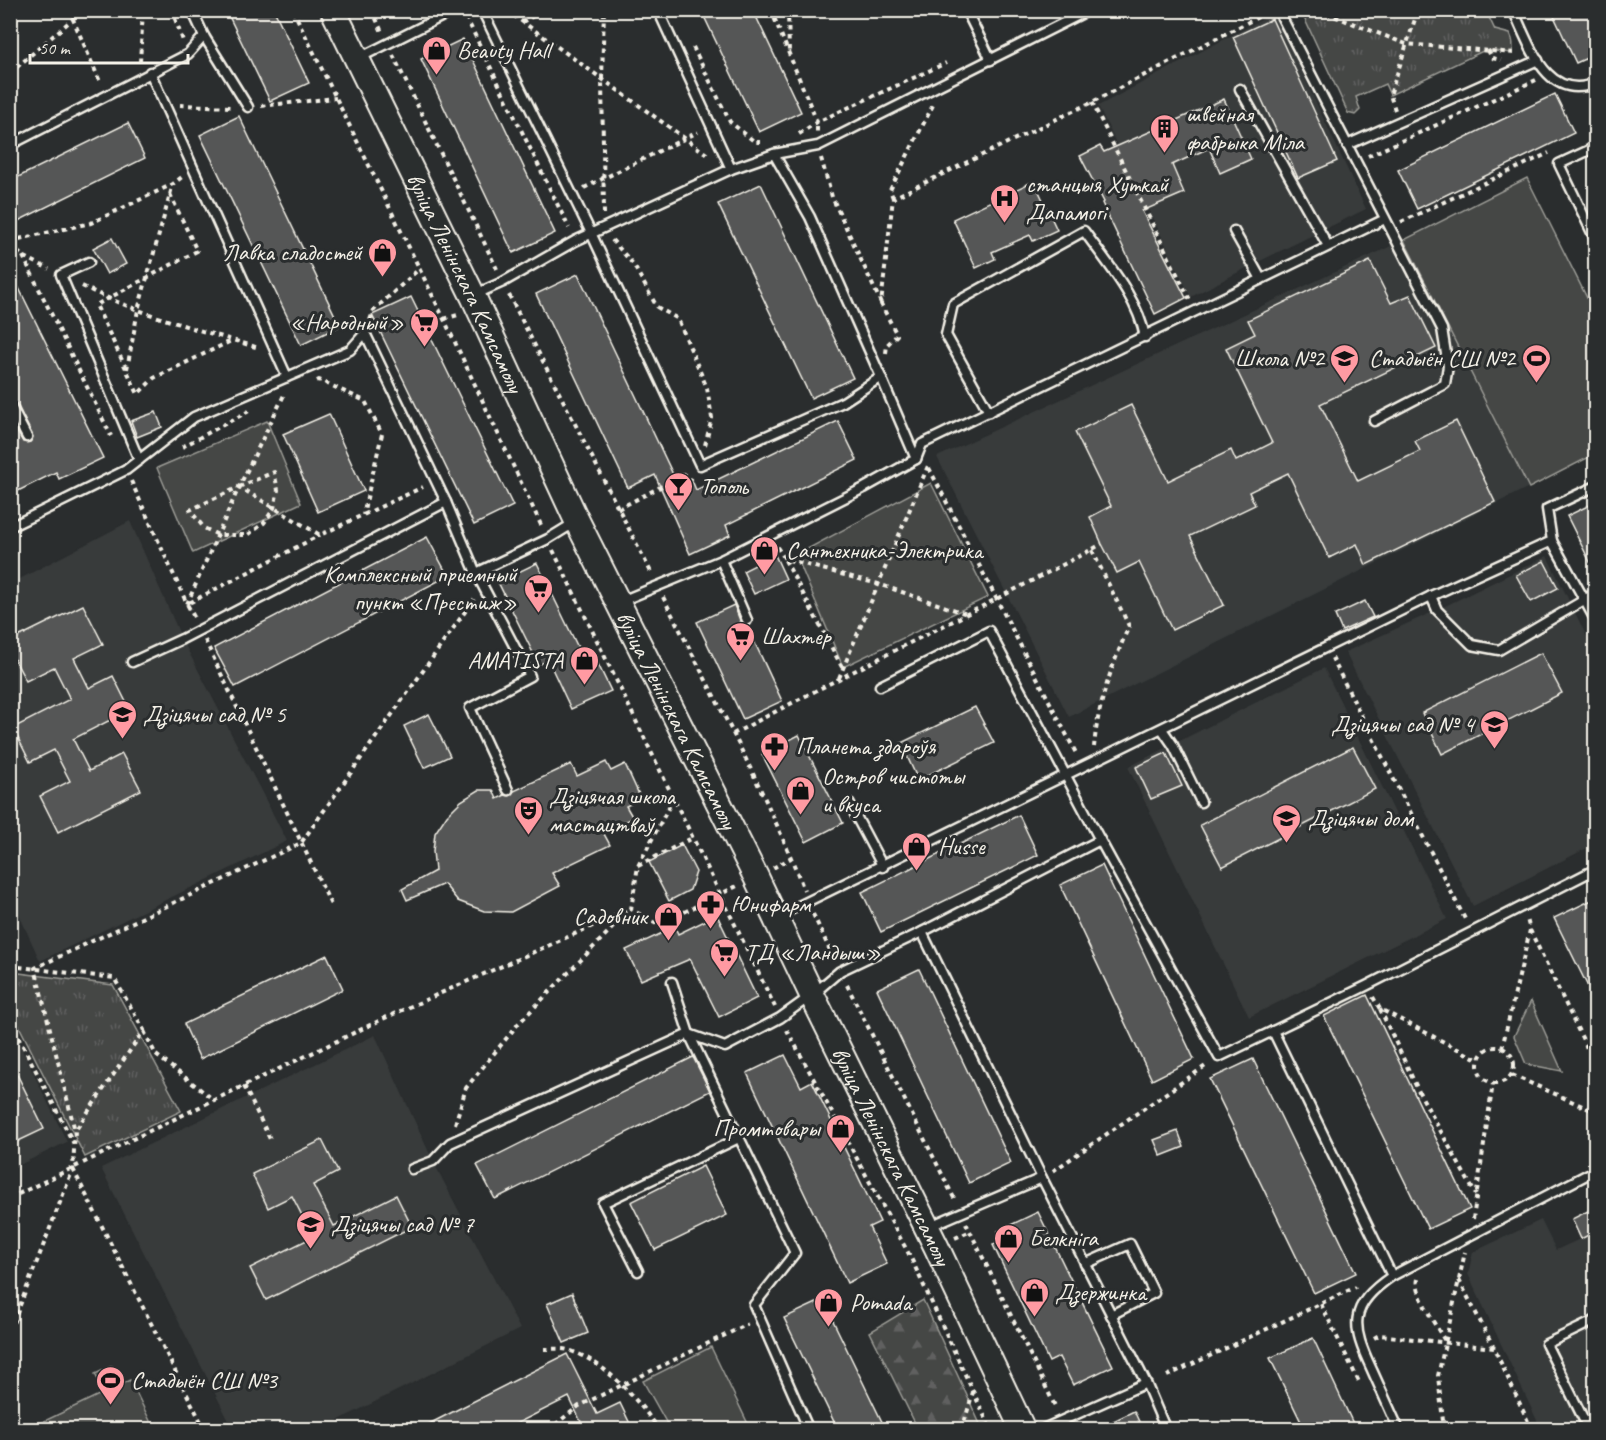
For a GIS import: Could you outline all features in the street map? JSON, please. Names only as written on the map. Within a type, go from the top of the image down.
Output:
[{"type":"main road","name":"вуліца Ленінскага Камсамолу","points":[[333,10],[473,296],[577,521],[776,917],[1023,1430]]},
{"type":"lane","points":[[192,10],[204,36],[248,107]]},
{"type":"lane","points":[[356,59],[455,10]]},
{"type":"lane","points":[[482,10],[592,235],[700,465],[843,402],[881,377]]},
{"type":"lane","points":[[658,10],[731,169]]},
{"type":"lane","points":[[966,10],[991,60]]},
{"type":"lane","points":[[473,296],[503,282],[575,241],[731,169],[774,154],[818,146],[1089,10]]},
{"type":"lane","points":[[1278,10],[1442,329],[1448,366],[1446,384],[1374,421]]},
{"type":"lane","points":[[1513,10],[1536,58],[1548,75],[1556,81],[1576,88],[1595,84]]},
{"type":"lane","points":[[10,145],[188,54],[204,36]]},
{"type":"lane","points":[[1347,145],[1400,123],[1536,58]]},
{"type":"lane","points":[[150,72],[287,377]]},
{"type":"lane","points":[[1240,89],[1328,246]]},
{"type":"lane","points":[[1596,147],[1558,164],[1596,242]]},
{"type":"lane","points":[[774,154],[810,217],[916,459]]},
{"type":"lane","points":[[619,602],[721,561],[916,459],[922,444],[1385,219]]},
{"type":"lane","points":[[989,412],[946,335],[953,304],[1084,231],[1117,276],[1142,320],[1145,337]]},
{"type":"lane","points":[[1234,231],[1260,279]]},
{"type":"lane","points":[[89,262],[61,275],[139,460]]},
{"type":"lane","points":[[10,526],[126,470],[194,417],[350,350],[365,333],[446,502],[476,573],[530,676],[470,708],[508,790]]},
{"type":"lane","points":[[10,405],[27,437]]},
{"type":"lane","points":[[1596,486],[1547,510],[1551,541],[1596,621]]},
{"type":"lane","points":[[132,662],[200,630],[446,502]]},
{"type":"lane","points":[[476,573],[548,539],[577,521]]},
{"type":"lane","points":[[776,917],[883,867],[1431,596],[1551,541]]},
{"type":"lane","points":[[721,561],[747,620]]},
{"type":"lane","points":[[1431,596],[1437,610],[1472,645],[1499,650],[1596,593]]},
{"type":"lane","points":[[880,686],[990,631],[1100,840],[1219,1057],[1366,987],[1596,869]]},
{"type":"lane","points":[[1162,729],[1173,745],[1202,802]]},
{"type":"lane","points":[[849,803],[883,867]]},
{"type":"lane","points":[[412,1169],[433,1161],[450,1143],[689,1034],[725,1047],[780,1018],[840,971],[922,932],[1100,840]]},
{"type":"lane","points":[[922,932],[1042,1178],[1146,1383],[1166,1430]]},
{"type":"lane","points":[[672,982],[689,1034],[795,1253],[754,1305],[809,1430]]},
{"type":"lane","points":[[1273,1031],[1392,1276]]},
{"type":"lane","points":[[638,1271],[603,1203],[739,1138]]},
{"type":"lane","points":[[1400,1430],[1360,1345],[1356,1327],[1364,1300],[1378,1285],[1392,1276],[1596,1170]]},
{"type":"lane","points":[[926,1228],[1042,1178]]},
{"type":"lane","points":[[1085,1264],[1130,1244],[1154,1293],[1111,1315]]},
{"type":"lane","points":[[1589,1430],[1546,1344],[1596,1320]]},
{"type":"lane","points":[[1041,1430],[1146,1383]]},
{"type":"path","points":[[69,10],[106,95]]},
{"type":"path","points":[[10,73],[83,10]]},
{"type":"path","points":[[140,78],[143,10]]},
{"type":"path","points":[[172,10],[188,54]]},
{"type":"path","points":[[293,10],[780,1018],[910,1256],[991,1430]]},
{"type":"path","points":[[372,10],[511,301],[733,734],[791,858],[808,902],[840,971],[1062,1420]]},
{"type":"path","points":[[464,10],[575,241]]},
{"type":"path","points":[[506,10],[712,157],[723,152]]},
{"type":"path","points":[[522,22],[545,10]]},
{"type":"path","points":[[604,10],[602,79],[604,229],[633,264],[657,307],[678,319],[707,388],[712,417],[700,465],[618,509]]},
{"type":"path","points":[[788,10],[789,57]]},
{"type":"path","points":[[893,198],[1092,102],[1270,10]]},
{"type":"path","points":[[1318,10],[1406,44],[1488,50],[1536,58]]},
{"type":"path","points":[[1395,144],[1400,123],[1390,95],[1418,10]]},
{"type":"path","points":[[690,41],[730,122],[755,142],[764,142]]},
{"type":"path","points":[[1488,50],[1492,58],[1500,60],[1512,53]]},
{"type":"path","points":[[792,139],[817,122],[953,60]]},
{"type":"path","points":[[1370,166],[1366,157],[1548,75]]},
{"type":"path","points":[[886,363],[887,345],[897,335],[881,304],[893,198],[890,190],[944,83]]},
{"type":"path","points":[[1092,102],[1195,312]]},
{"type":"path","points":[[556,200],[572,195],[603,177],[684,138],[730,122]]},
{"type":"path","points":[[1397,224],[1554,150]]},
{"type":"path","points":[[10,242],[91,223],[173,184],[138,310],[127,370]]},
{"type":"path","points":[[170,194],[197,251],[96,305],[138,394],[154,378],[233,340]]},
{"type":"path","points":[[23,256],[112,438]]},
{"type":"path","points":[[365,333],[374,310],[419,269]]},
{"type":"path","points":[[108,299],[277,354]]},
{"type":"path","points":[[308,384],[319,380],[365,401],[381,434],[363,515]]},
{"type":"path","points":[[188,604],[239,487],[285,392],[275,398]]},
{"type":"path","points":[[173,453],[254,409]]},
{"type":"path","points":[[922,444],[922,457],[1084,767]]},
{"type":"path","points":[[838,678],[929,468]]},
{"type":"path","points":[[126,470],[332,907]]},
{"type":"path","points":[[274,472],[278,490],[274,508],[264,523],[248,535],[218,535],[204,528],[190,510],[274,472]]},
{"type":"path","points":[[132,482],[140,476]]},
{"type":"path","points":[[188,604],[320,535],[436,481]]},
{"type":"path","points":[[239,487],[320,535]]},
{"type":"path","points":[[770,536],[843,669]]},
{"type":"path","points":[[733,734],[1102,544]]},
{"type":"path","points":[[1092,550],[1130,626],[1108,676],[1096,725],[1093,763]]},
{"type":"path","points":[[785,560],[878,584],[967,614]]},
{"type":"path","points":[[35,968],[301,843],[483,586]]},
{"type":"path","points":[[1327,647],[1472,933]]},
{"type":"path","points":[[450,1143],[466,1088],[518,1024],[631,909],[638,866],[673,798]]},
{"type":"path","points":[[638,866],[692,838]]},
{"type":"path","points":[[631,909],[658,925],[720,895]]},
{"type":"path","points":[[1524,906],[1530,930],[1596,1067]]},
{"type":"path","points":[[10,1198],[389,1016],[631,909]]},
{"type":"path","points":[[1502,1048],[1530,930]]},
{"type":"path","points":[[10,966],[114,978],[156,1055],[214,1100]]},
{"type":"path","points":[[10,1331],[73,1169],[75,1144],[75,1131],[35,968]]},
{"type":"path","points":[[1366,987],[1380,1009],[1419,1092],[1477,1195]]},
{"type":"path","points":[[1380,1009],[1479,1060]]},
{"type":"path","points":[[10,1021],[75,1144]]},
{"type":"path","points":[[75,1131],[144,1030]]},
{"type":"path","points":[[1502,1048],[1507,1050],[1514,1059],[1515,1065],[1512,1075],[1503,1082],[1493,1083],[1483,1077],[1478,1066],[1479,1060],[1485,1050],[1502,1048]]},
{"type":"path","points":[[1042,1178],[1219,1057]]},
{"type":"path","points":[[1512,1075],[1596,1112]]},
{"type":"path","points":[[1470,1235],[1493,1083]]},
{"type":"path","points":[[244,1086],[270,1139]]},
{"type":"path","points":[[73,1169],[205,1430]]},
{"type":"path","points":[[1444,1430],[1438,1376],[1466,1249],[1457,1253]]},
{"type":"path","points":[[1422,1271],[1417,1281],[1418,1291],[1445,1341]]},
{"type":"path","points":[[1459,1280],[1532,1430]]},
{"type":"path","points":[[1167,1376],[1359,1285]]},
{"type":"path","points":[[1321,1304],[1362,1388]]},
{"type":"path","points":[[548,1430],[579,1406],[760,1318]]},
{"type":"path","points":[[1360,1345],[1379,1335],[1494,1348]]},
{"type":"path","points":[[544,1349],[566,1350],[589,1360],[624,1386],[660,1430]]},
{"type":"path","points":[[962,1430],[974,1391]]},
{"type":"shaded area","points":[[1274,13],[1366,209],[1191,297],[1098,106]]},
{"type":"shaded area","name":"Школа №2","points":[[1527,178],[1595,314],[1595,454],[1069,717],[937,457],[1404,240]]},
{"type":"shaded area","name":"Дзіцячы сад № 5","points":[[130,521],[182,639],[287,841],[40,961],[11,897],[10,584]]},
{"type":"shaded area","name":"Дзіцячы сад № 4","points":[[1547,556],[1595,653],[1595,844],[1473,906],[1345,652]]},
{"type":"shaded area","name":"Дзіцячы дом","points":[[1324,668],[1447,919],[1249,1017],[1128,767]]},
{"type":"shaded area","points":[[10,1025],[67,1142],[11,1169],[10,1169]]},
{"type":"shaded area","name":"Дзіцячы сад № 7","points":[[375,1035],[433,1161],[520,1329],[321,1429],[233,1429],[101,1168]]},
{"type":"shaded area","points":[[1541,1220],[1556,1250],[1595,1232],[1595,1429],[1541,1429],[1468,1274],[1473,1252]]},
{"type":"green space","points":[[1301,11],[1486,11],[1495,30],[1510,34],[1513,50],[1512,53],[1485,50],[1390,95],[1385,84],[1356,97],[1360,110],[1355,115],[1348,113]]},
{"type":"green space","name":"Стадыён СШ №2","points":[[1527,178],[1595,314],[1595,454],[1529,488],[1404,240]]},
{"type":"green space","points":[[267,421],[301,503],[193,553],[157,468]]},
{"type":"green space","points":[[931,483],[988,597],[843,667],[796,555]]},
{"type":"green space","points":[[11,972],[113,985],[181,1111],[85,1157],[11,1010]]},
{"type":"green space","points":[[1531,1001],[1562,1071],[1526,1064],[1514,1036]]},
{"type":"green space","points":[[923,1300],[980,1424],[973,1429],[918,1429],[870,1332]]},
{"type":"green space","points":[[711,1347],[749,1426],[742,1430],[670,1429],[643,1381]]},
{"type":"green space","points":[[112,1366],[119,1379],[102,1387],[95,1374]]},
{"type":"green space","name":"Стадыён СШ №3","points":[[130,1380],[154,1429],[28,1429]]},
{"type":"building","points":[[226,10],[274,10],[309,83],[270,101]]},
{"type":"building","points":[[701,10],[753,10],[801,112],[759,132]]},
{"type":"building","points":[[1551,10],[1596,10],[1596,54],[1576,63]]},
{"type":"building","points":[[1272,19],[1337,161],[1298,178],[1233,37]]},
{"type":"building","points":[[463,39],[555,233],[513,253],[421,59]]},
{"type":"building","points":[[1555,94],[1574,133],[1417,209],[1398,170]]},
{"type":"building","points":[[1224,99],[1251,159],[1220,173],[1209,148],[1172,165],[1184,193],[1142,211],[1186,298],[1155,314],[1102,203],[1104,202],[1080,156],[1100,146],[1104,152]]},
{"type":"building","points":[[239,116],[340,326],[301,345],[200,135]]},
{"type":"building","points":[[128,123],[145,158],[10,225],[10,181]]},
{"type":"building","name":"станцыя Хуткай Дапамогі","points":[[1034,181],[1057,230],[1033,241],[1030,235],[992,252],[995,259],[976,268],[953,219]]},
{"type":"building","points":[[761,184],[853,378],[811,398],[718,204]]},
{"type":"building","points":[[112,238],[126,264],[107,274],[93,248]]},
{"type":"building","points":[[1370,261],[1391,303],[1410,295],[1436,348],[1320,404],[1358,481],[1420,451],[1415,441],[1456,421],[1495,502],[1366,565],[1357,544],[1329,558],[1288,473],[1249,492],[1255,505],[1190,536],[1224,605],[1172,630],[1139,562],[1117,573],[1102,544],[1090,517],[1111,506],[1075,432],[1131,405],[1168,481],[1231,450],[1236,461],[1272,443],[1226,348],[1255,334],[1248,320]]},
{"type":"building","points":[[10,270],[103,458],[59,479],[56,472],[10,495],[10,420],[23,442],[30,442],[33,437],[16,402],[10,399]]},
{"type":"building","points":[[578,274],[678,485],[691,478],[696,490],[838,421],[857,460],[726,525],[730,535],[690,554],[655,475],[628,488],[536,294]]},
{"type":"building","points":[[411,297],[513,506],[474,525],[372,315]]},
{"type":"building","points":[[156,412],[162,427],[137,437],[131,421]]},
{"type":"building","points":[[329,414],[364,491],[318,512],[283,434]]},
{"type":"building","points":[[1596,502],[1596,574],[1567,516]]},
{"type":"building","points":[[427,537],[448,576],[235,687],[214,648]]},
{"type":"building","name":"Сантехника-Электрика","points":[[775,555],[786,579],[754,594],[743,571]]},
{"type":"building","points":[[1544,561],[1558,588],[1531,602],[1516,575]]},
{"type":"building","name":"Комплексный приемный пункт «Престиж»","points":[[537,563],[587,666],[597,662],[611,691],[571,709],[548,660],[539,665],[498,582]]},
{"type":"building","points":[[1365,601],[1373,617],[1342,631],[1335,615]]},
{"type":"building","points":[[83,605],[103,644],[74,658],[89,688],[113,676],[130,710],[73,739],[89,771],[122,754],[141,790],[58,832],[40,796],[70,781],[54,750],[30,762],[13,728],[70,699],[54,667],[26,681],[10,651],[10,641]]},
{"type":"building","name":"Шахтер","points":[[734,605],[741,623],[747,626],[782,701],[743,719],[697,622]]},
{"type":"building","points":[[1541,653],[1562,693],[1442,754],[1422,713]]},
{"type":"building","points":[[975,707],[994,743],[918,780],[901,743]]},
{"type":"building","points":[[429,714],[450,756],[424,768],[404,726]]},
{"type":"building","points":[[799,735],[843,823],[806,842],[762,754]]},
{"type":"building","points":[[1353,747],[1375,789],[1222,867],[1200,825]]},
{"type":"building","points":[[1166,753],[1182,786],[1151,799],[1136,767]]},
{"type":"building","points":[[606,762],[611,771],[625,764],[641,799],[626,806],[633,818],[603,832],[610,845],[552,873],[560,886],[511,912],[484,911],[458,901],[444,884],[407,900],[402,889],[435,871],[433,851],[435,833],[447,815],[461,801],[479,790],[493,790],[497,799],[505,795],[510,796],[514,791],[571,764],[577,776]]},
{"type":"building","points":[[1019,815],[1038,855],[881,932],[862,892]]},
{"type":"building","points":[[682,845],[696,872],[690,890],[669,901],[649,862]]},
{"type":"building","points":[[1102,865],[1194,1059],[1152,1080],[1060,885]]},
{"type":"building","points":[[1596,898],[1596,1003],[1554,918]]},
{"type":"building","name":"ТД «Ландыш»","points":[[717,915],[757,998],[719,1017],[690,959],[641,980],[626,950],[675,927],[678,934]]},
{"type":"building","points":[[327,955],[343,989],[200,1059],[184,1024]]},
{"type":"building","points":[[919,969],[1011,1163],[969,1183],[877,989]]},
{"type":"building","points":[[1367,995],[1470,1209],[1428,1229],[1324,1016]]},
{"type":"building","points":[[785,1055],[801,1087],[812,1081],[880,1222],[869,1227],[887,1264],[847,1283],[747,1073]]},
{"type":"building","points":[[693,1057],[710,1091],[495,1199],[477,1165]]},
{"type":"building","points":[[1253,1059],[1356,1273],[1314,1293],[1210,1079]]},
{"type":"building","points":[[10,1060],[44,1129],[10,1145]]},
{"type":"building","points":[[1178,1131],[1184,1147],[1161,1156],[1154,1140]]},
{"type":"building","points":[[322,1140],[338,1172],[313,1185],[334,1226],[396,1195],[412,1227],[266,1300],[250,1268],[313,1237],[292,1196],[268,1208],[252,1174]]},
{"type":"building","points":[[703,1166],[727,1215],[655,1250],[631,1202]]},
{"type":"building","points":[[1588,1211],[1596,1226],[1596,1231],[1581,1239],[1572,1219]]},
{"type":"building","points":[[1038,1212],[1113,1366],[1073,1385],[1059,1357],[1049,1362],[993,1245],[1003,1240],[998,1231]]},
{"type":"building","points":[[572,1293],[588,1333],[564,1343],[547,1304]]},
{"type":"building","points":[[823,1300],[886,1430],[838,1430],[784,1318]]},
{"type":"building","points":[[1313,1338],[1356,1430],[1305,1430],[1270,1358]]},
{"type":"building","points":[[567,1354],[597,1414],[620,1403],[633,1430],[565,1430],[581,1422],[569,1397],[504,1430],[417,1430]]},
{"type":"building","points":[[1134,1411],[1143,1430],[1095,1430]]},
{"type":"place","name":"Beauty Hall","points":[[436,76]]},
{"type":"place","name":"швейная фабрыка Міла","points":[[1165,154]]},
{"type":"place","name":"станцыя Хуткай Дапамогі","points":[[1005,224]]},
{"type":"place","name":"Лавка сладостей","points":[[383,278]]},
{"type":"place","name":"«Народный»","points":[[425,348]]},
{"type":"place","name":"Школа №2","points":[[1345,384]]},
{"type":"place","name":"Стадыён СШ №2","points":[[1536,384]]},
{"type":"place","name":"Тополь","points":[[679,512]]},
{"type":"place","name":"Сантехника-Электрика","points":[[765,576]]},
{"type":"place","name":"Комплексный приемный пункт «Престиж»","points":[[538,614]]},
{"type":"place","name":"Шахтер","points":[[740,662]]},
{"type":"place","name":"AMATISTA","points":[[584,686]]},
{"type":"place","name":"Дзіцячы сад № 5","points":[[122,740]]},
{"type":"place","name":"Дзіцячы сад № 4","points":[[1495,750]]},
{"type":"place","name":"Планета здароўя","points":[[775,772]]},
{"type":"place","name":"Остров чистоты и вкуса","points":[[801,816]]},
{"type":"place","name":"Дзіцячая школа мастацтваў","points":[[528,836]]},
{"type":"place","name":"Дзіцячы дом","points":[[1287,844]]},
{"type":"place","name":"Husse","points":[[917,872]]},
{"type":"place","name":"Юнифарм","points":[[710,930]]},
{"type":"place","name":"Садовник","points":[[668,942]]},
{"type":"place","name":"ТД «Ландыш»","points":[[724,978]]},
{"type":"place","name":"Промтовары","points":[[841,1154]]},
{"type":"place","name":"Дзіцячы сад № 7","points":[[310,1250]]},
{"type":"place","name":"Белкніга","points":[[1008,1264]]},
{"type":"place","name":"Дзержинка","points":[[1034,1318]]},
{"type":"place","name":"Pomada","points":[[829,1328]]},
{"type":"place","name":"Стадыён СШ №3","points":[[110,1406]]}]
